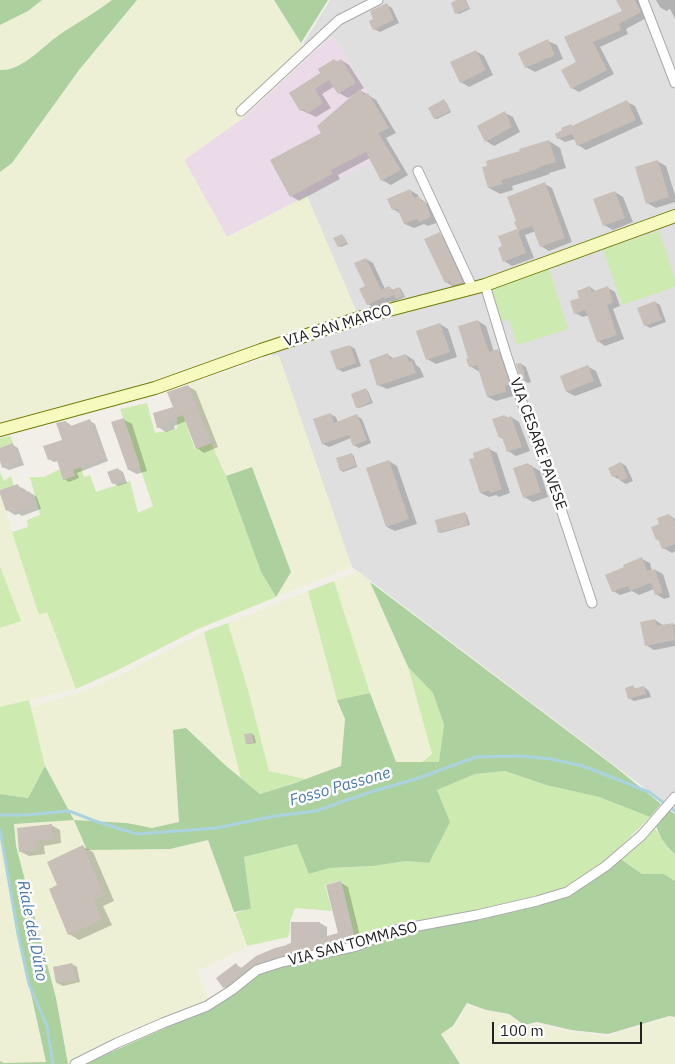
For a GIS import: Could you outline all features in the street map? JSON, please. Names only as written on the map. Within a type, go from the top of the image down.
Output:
[{"type":"street","points":[[241,111],[339,20],[378,0]]},
{"type":"street","points":[[643,0],[675,83]]},
{"type":"street","name":"VIA CESARE PAVESE","points":[[418,172],[478,286],[555,491],[592,603]]},
{"type":"street","name":"VIA SAN MARCO","points":[[0,430],[155,388],[261,350],[362,317],[478,286],[675,216]]},
{"type":"street","name":"VIA SAN TOMMASO","points":[[75,1064],[162,1023],[207,1006],[232,990],[257,970],[282,962],[357,946],[391,931],[478,915],[567,892],[606,866],[642,835],[675,797]]},
{"type":"shaded area","points":[[330,0],[675,0],[675,811],[352,567],[266,340],[357,313],[307,196],[383,141],[379,133],[389,128],[333,36],[309,54],[303,44]]},
{"type":"shaded area","points":[[333,36],[389,128],[379,133],[401,170],[381,181],[371,163],[227,237],[184,160],[243,118]]},
{"type":"green space","points":[[0,0],[42,0],[28,11],[0,25]]},
{"type":"green space","points":[[42,0],[112,0],[58,36],[27,61],[6,71],[0,70],[0,25],[28,11]]},
{"type":"green space","points":[[112,0],[137,0],[79,70],[12,163],[0,172],[0,70],[8,70],[24,63],[59,35]]},
{"type":"green space","points":[[137,0],[274,0],[309,56],[243,118],[184,160],[227,237],[307,196],[357,313],[150,385],[0,427],[0,172],[12,163],[79,70]]},
{"type":"green space","points":[[274,0],[328,0],[301,43]]},
{"type":"green space","points":[[659,231],[675,279],[675,287],[622,305],[603,249]]},
{"type":"green space","points":[[549,269],[568,329],[517,345],[509,319],[498,323],[488,289]]},
{"type":"green space","points":[[277,355],[280,358],[352,567],[276,597],[291,572],[252,467],[226,476],[188,384]]},
{"type":"green space","points":[[147,403],[155,433],[177,429],[177,417],[183,415],[195,449],[211,443],[226,476],[261,572],[276,597],[198,629],[116,671],[76,689],[47,612],[39,615],[12,532],[28,527],[27,520],[40,515],[30,477],[44,477],[60,469],[75,476],[67,452],[75,449],[84,477],[90,475],[96,492],[130,481],[138,513],[153,506],[120,409]]},
{"type":"green space","points":[[10,436],[13,443],[0,448],[0,438]]},
{"type":"green space","points":[[252,467],[291,572],[276,597],[261,572],[226,476]]},
{"type":"green space","points":[[0,472],[4,481],[11,476],[14,486],[0,490]]},
{"type":"green space","points":[[0,494],[39,614],[47,612],[76,689],[0,707],[0,628],[20,621],[0,566]]},
{"type":"green space","points":[[0,566],[21,621],[0,628]]},
{"type":"green space","points":[[359,571],[370,582],[408,667],[432,754],[422,762],[396,762],[370,693],[334,581]]},
{"type":"green space","points":[[334,581],[370,693],[337,700],[308,591]]},
{"type":"green space","points":[[370,582],[614,766],[661,804],[650,817],[599,797],[546,785],[505,771],[475,774],[437,790],[450,822],[429,863],[406,861],[373,866],[330,868],[309,874],[297,844],[244,857],[251,909],[234,912],[208,840],[170,849],[87,850],[74,820],[127,823],[152,828],[179,822],[173,730],[186,728],[225,765],[260,794],[341,766],[345,719],[337,700],[370,693],[396,762],[439,762],[444,725],[433,693],[408,667]]},
{"type":"green space","points":[[308,591],[337,700],[345,719],[341,766],[306,779],[269,771],[228,623]]},
{"type":"green space","points":[[228,623],[269,771],[306,779],[260,794],[241,778],[204,632]]},
{"type":"green space","points":[[204,632],[241,778],[174,730],[179,822],[152,828],[127,823],[75,820],[170,849],[208,840],[246,947],[197,971],[212,1007],[85,1064],[68,1064],[56,998],[16,846],[14,824],[74,820],[45,766],[30,707],[85,691]]},
{"type":"green space","points":[[408,667],[433,693],[444,725],[440,762],[422,762],[432,754]]},
{"type":"green space","points":[[29,700],[45,766],[28,798],[0,794],[0,707]]},
{"type":"green space","points":[[45,766],[74,820],[14,824],[16,846],[56,998],[68,1064],[0,1064],[0,1061],[4,1063],[46,1062],[18,934],[0,830],[0,794],[28,798]]},
{"type":"green space","points":[[505,771],[546,785],[599,797],[650,817],[605,862],[565,888],[538,898],[356,943],[341,881],[325,885],[332,911],[295,908],[290,922],[288,937],[247,946],[235,913],[251,909],[244,857],[297,844],[310,874],[330,868],[373,866],[406,861],[429,863],[436,790],[475,774]]},
{"type":"green space","points":[[663,806],[675,814],[675,854],[664,842],[653,818]]},
{"type":"green space","points":[[649,819],[669,850],[675,854],[675,881],[664,874],[642,874],[615,855]]},
{"type":"green space","points":[[0,830],[18,934],[46,1063],[4,1063],[0,1061]]},
{"type":"green space","points":[[615,855],[642,874],[664,874],[675,881],[675,1017],[669,1016],[608,1034],[571,1030],[537,1022],[524,1025],[509,1014],[486,1010],[467,1003],[453,1026],[441,1034],[460,1064],[85,1064],[212,1007],[257,972],[391,932],[566,890]]},
{"type":"green space","points":[[467,1005],[485,1011],[509,1015],[525,1027],[537,1024],[571,1032],[609,1036],[669,1017],[675,1018],[675,1064],[461,1064],[442,1034],[454,1027]]},
{"type":"building","points":[[456,0],[465,0],[469,8],[455,14],[451,3]]},
{"type":"building","points":[[616,0],[635,0],[641,12],[619,24],[621,30],[593,42],[607,70],[571,89],[561,70],[576,62],[564,37],[622,11]]},
{"type":"building","points":[[387,3],[394,20],[373,30],[369,21],[373,19],[370,11]]},
{"type":"building","points":[[548,39],[555,55],[525,68],[518,53]]},
{"type":"building","points":[[476,50],[486,70],[460,83],[450,62]]},
{"type":"building","points":[[334,59],[336,62],[341,59],[356,83],[338,94],[329,80],[315,89],[323,103],[307,114],[304,109],[300,111],[289,93],[320,73],[318,69]]},
{"type":"building","points":[[360,89],[364,95],[368,93],[389,128],[378,133],[401,170],[381,181],[366,152],[331,170],[332,174],[290,197],[270,160],[321,133],[317,126]]},
{"type":"building","points":[[444,99],[450,111],[434,119],[428,108]]},
{"type":"building","points":[[627,100],[636,120],[577,146],[572,134],[557,139],[555,134],[562,130],[561,128],[571,124],[572,126]]},
{"type":"building","points":[[505,111],[512,127],[485,142],[477,126]]},
{"type":"building","points":[[549,140],[556,162],[501,180],[503,184],[488,188],[482,167],[487,166],[486,161]]},
{"type":"building","points":[[658,160],[669,197],[646,204],[635,167]]},
{"type":"building","points":[[545,182],[565,238],[540,247],[532,226],[518,231],[507,197]]},
{"type":"building","points":[[410,189],[414,198],[419,196],[422,202],[425,201],[431,217],[419,222],[417,219],[404,224],[397,208],[392,210],[387,199]]},
{"type":"building","points":[[615,191],[625,218],[603,226],[593,199]]},
{"type":"building","points":[[517,229],[526,253],[503,262],[498,248],[502,246],[498,236]]},
{"type":"building","points":[[440,232],[462,283],[452,285],[450,281],[445,283],[424,239]]},
{"type":"building","points":[[342,234],[347,243],[338,247],[333,238]]},
{"type":"building","points":[[366,258],[381,290],[389,286],[394,295],[385,299],[384,297],[367,305],[359,289],[365,286],[354,263]]},
{"type":"building","points":[[590,286],[592,292],[608,286],[613,302],[607,305],[617,335],[597,342],[585,310],[574,314],[570,301],[579,298],[577,291]]},
{"type":"building","points":[[399,287],[403,296],[396,299],[392,290]]},
{"type":"building","points":[[655,301],[662,320],[644,326],[637,308]]},
{"type":"building","points":[[478,320],[489,352],[498,349],[510,384],[505,386],[506,392],[487,397],[477,365],[469,367],[458,326]]},
{"type":"building","points":[[440,323],[450,352],[426,360],[416,331]]},
{"type":"building","points":[[350,345],[356,363],[337,370],[330,351]]},
{"type":"building","points":[[388,353],[390,359],[406,354],[409,362],[412,361],[416,373],[377,386],[369,360]]},
{"type":"building","points":[[521,363],[526,379],[521,381],[516,364]]},
{"type":"building","points":[[588,365],[594,381],[566,392],[560,376]]},
{"type":"building","points":[[188,385],[211,443],[196,449],[183,415],[167,421],[168,425],[157,428],[153,413],[173,407],[167,392]]},
{"type":"building","points":[[366,388],[371,402],[356,408],[351,394]]},
{"type":"building","points":[[331,413],[334,423],[357,414],[367,440],[353,446],[349,435],[322,444],[313,419]]},
{"type":"building","points":[[505,415],[506,418],[511,416],[522,447],[507,452],[502,437],[499,438],[492,419]]},
{"type":"building","points":[[124,418],[140,466],[128,470],[111,422]]},
{"type":"building","points":[[90,419],[104,459],[73,470],[75,476],[63,480],[56,457],[48,460],[43,446],[62,440],[56,423],[66,421],[68,427]]},
{"type":"building","points":[[13,443],[19,462],[2,468],[0,448]]},
{"type":"building","points":[[489,447],[502,489],[490,493],[489,490],[480,493],[469,459],[474,458],[473,453]]},
{"type":"building","points":[[352,453],[356,466],[340,471],[336,458]]},
{"type":"building","points":[[389,460],[409,519],[386,527],[366,468]]},
{"type":"building","points":[[621,462],[628,478],[620,481],[617,475],[612,477],[608,468]]},
{"type":"building","points":[[528,463],[529,466],[532,465],[541,492],[523,498],[513,468]]},
{"type":"building","points":[[118,468],[122,480],[112,484],[107,472]]},
{"type":"building","points":[[18,484],[21,493],[29,491],[33,505],[13,512],[12,509],[6,511],[0,490]]},
{"type":"building","points":[[465,512],[468,525],[438,533],[435,520]]},
{"type":"building","points":[[669,514],[671,518],[673,517],[675,523],[675,544],[662,549],[651,527],[659,524],[657,518]]},
{"type":"building","points":[[642,557],[647,571],[655,569],[663,593],[655,595],[651,583],[630,591],[628,586],[612,592],[605,575]]},
{"type":"building","points":[[655,619],[657,626],[673,623],[675,640],[645,646],[640,622]]},
{"type":"building","points":[[633,685],[634,689],[644,686],[646,694],[628,699],[625,688]]},
{"type":"building","points":[[252,733],[254,743],[246,744],[244,734]]},
{"type":"building","points":[[52,824],[53,839],[36,841],[37,850],[19,852],[17,828]]},
{"type":"building","points":[[83,845],[104,895],[94,900],[102,920],[68,935],[49,889],[57,885],[47,862]]},
{"type":"building","points":[[341,881],[355,940],[281,956],[255,964],[223,988],[216,978],[236,963],[240,969],[256,956],[291,943],[291,922],[320,922],[320,938],[338,933],[326,885]]},
{"type":"building","points":[[72,963],[75,980],[56,983],[53,967]]},
{"type":"waterway","name":"Fosso Passone","points":[[0,815],[26,815],[69,811],[137,834],[216,828],[275,816],[316,811],[370,792],[416,779],[476,757],[519,756],[551,759],[583,766],[649,792],[675,811]]},
{"type":"waterway","name":"Riale del Dűno","points":[[0,830],[18,934],[29,984],[47,1026],[53,1064]]}]
